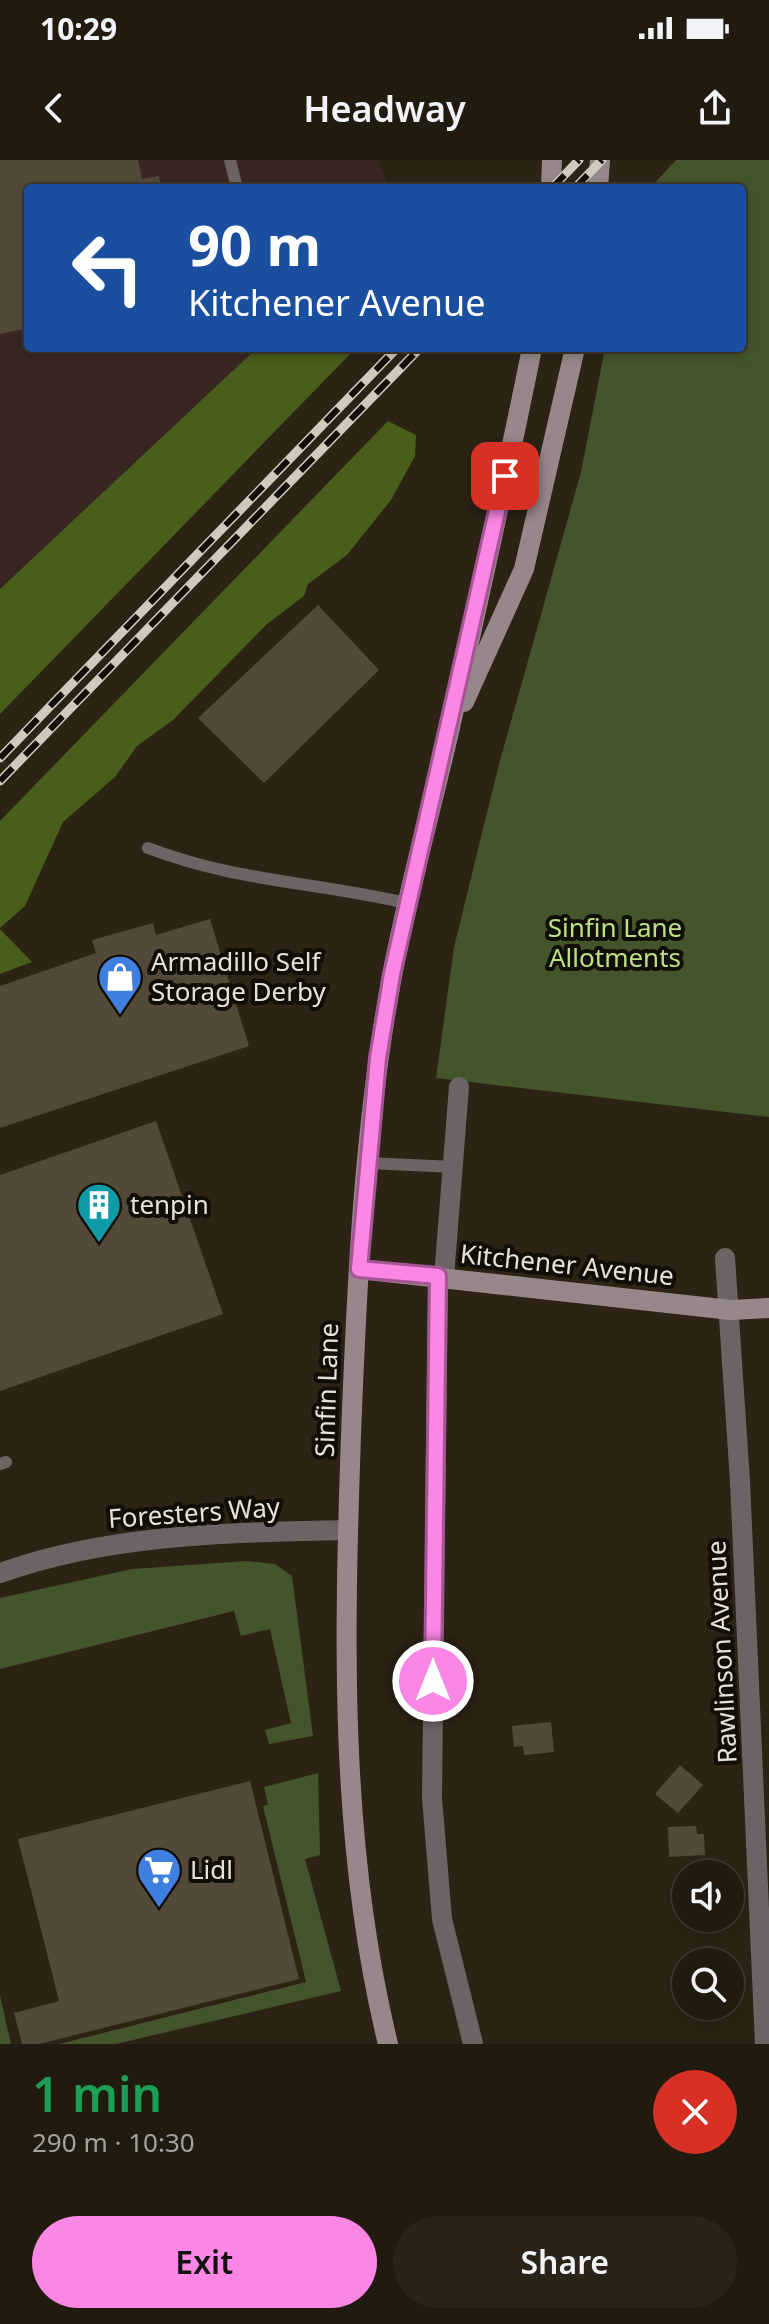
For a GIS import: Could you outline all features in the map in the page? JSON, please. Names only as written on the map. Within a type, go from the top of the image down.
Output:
[{"type":"street","points":[[551,184],[552,160]]},
{"type":"street","points":[[598,184],[600,160]]},
{"type":"street","name":"Sinfin Lane","points":[[388,2044],[360,1895],[348,1788],[348,1530],[359,1269],[378,1058],[406,903],[446,742],[531,352]]},
{"type":"street","name":"Sinfin Lane","points":[[446,742],[524,569],[574,352]]},
{"type":"street","points":[[459,1087],[454,1167],[441,1277],[432,1798],[442,1919],[473,2044]]},
{"type":"street","name":"Rawlinson Avenue","points":[[725,1258],[759,1695],[765,2044]]},
{"type":"street","name":"Kitchener Avenue","points":[[359,1269],[731,1310],[769,1308]]},
{"type":"street","name":"Foresters Way","points":[[0,1573],[84,1548],[150,1537],[348,1530]]},
{"type":"lane","points":[[230,160],[236,184]]},
{"type":"lane","points":[[148,848],[192,865],[233,874],[406,903]]},
{"type":"lane","points":[[368,1163],[454,1167]]},
{"type":"shaded area","points":[[0,160],[378,160],[387,184],[24,184],[24,352],[253,352],[0,589]]},
{"type":"green space","name":"Sinfin Lane Allotments","points":[[676,160],[769,160],[769,1117],[436,1078],[454,947],[499,764],[581,472],[604,352],[746,352],[746,184],[654,184]]},
{"type":"green space","points":[[253,352],[352,352],[0,714],[0,589]]},
{"type":"green space","points":[[388,421],[416,435],[415,456],[391,500],[347,555],[308,584],[304,596],[267,624],[173,720],[137,746],[115,777],[63,822],[25,906],[0,928],[0,821]]},
{"type":"green space","points":[[0,929],[32,962],[0,974]]},
{"type":"green space","points":[[247,1561],[275,1564],[292,1576],[313,1736],[269,1744],[265,1730],[291,1723],[270,1629],[241,1636],[234,1611],[0,1669],[0,1598],[132,1569]]},
{"type":"green space","points":[[318,1773],[320,1855],[305,1859],[341,1991],[116,2044],[59,2044],[306,1982],[263,1806],[268,1805],[264,1787]]},
{"type":"green space","points":[[0,1996],[11,2044],[0,2044]]},
{"type":"building","points":[[0,160],[138,160],[142,179],[159,176],[160,184],[24,184],[24,329],[0,334]]},
{"type":"building","points":[[318,605],[379,670],[264,783],[198,718]]},
{"type":"building","name":"Armadillo Self Storage Derby","points":[[210,919],[249,1046],[0,1128],[0,986],[96,953],[92,940],[153,923],[156,935]]},
{"type":"building","name":"tenpin","points":[[156,1121],[223,1314],[0,1391],[0,1175]]},
{"type":"building","points":[[551,1722],[554,1752],[524,1755],[523,1746],[514,1747],[512,1726]]},
{"type":"building","points":[[680,1765],[703,1785],[678,1813],[655,1794]]},
{"type":"building","name":"Lidl","points":[[250,1781],[299,1979],[39,2044],[22,2044],[14,2013],[59,2001],[18,1839]]},
{"type":"building","points":[[696,1826],[697,1834],[704,1834],[705,1855],[669,1857],[668,1827]]},
{"type":"railway","points":[[556,184],[579,160]]},
{"type":"railway","points":[[579,184],[602,160]]},
{"type":"railway","points":[[0,758],[393,352]]},
{"type":"railway","points":[[0,781],[416,352]]},
{"type":"place","name":"Armadillo Self Storage Derby","points":[[120,1016]]},
{"type":"place","name":"tenpin","points":[[99,1244]]},
{"type":"place","name":"Lidl","points":[[159,1909]]},
{"type":"route","points":[[433,1681],[438,1276],[359,1269],[378,1058],[392,974],[505,476]]}]
